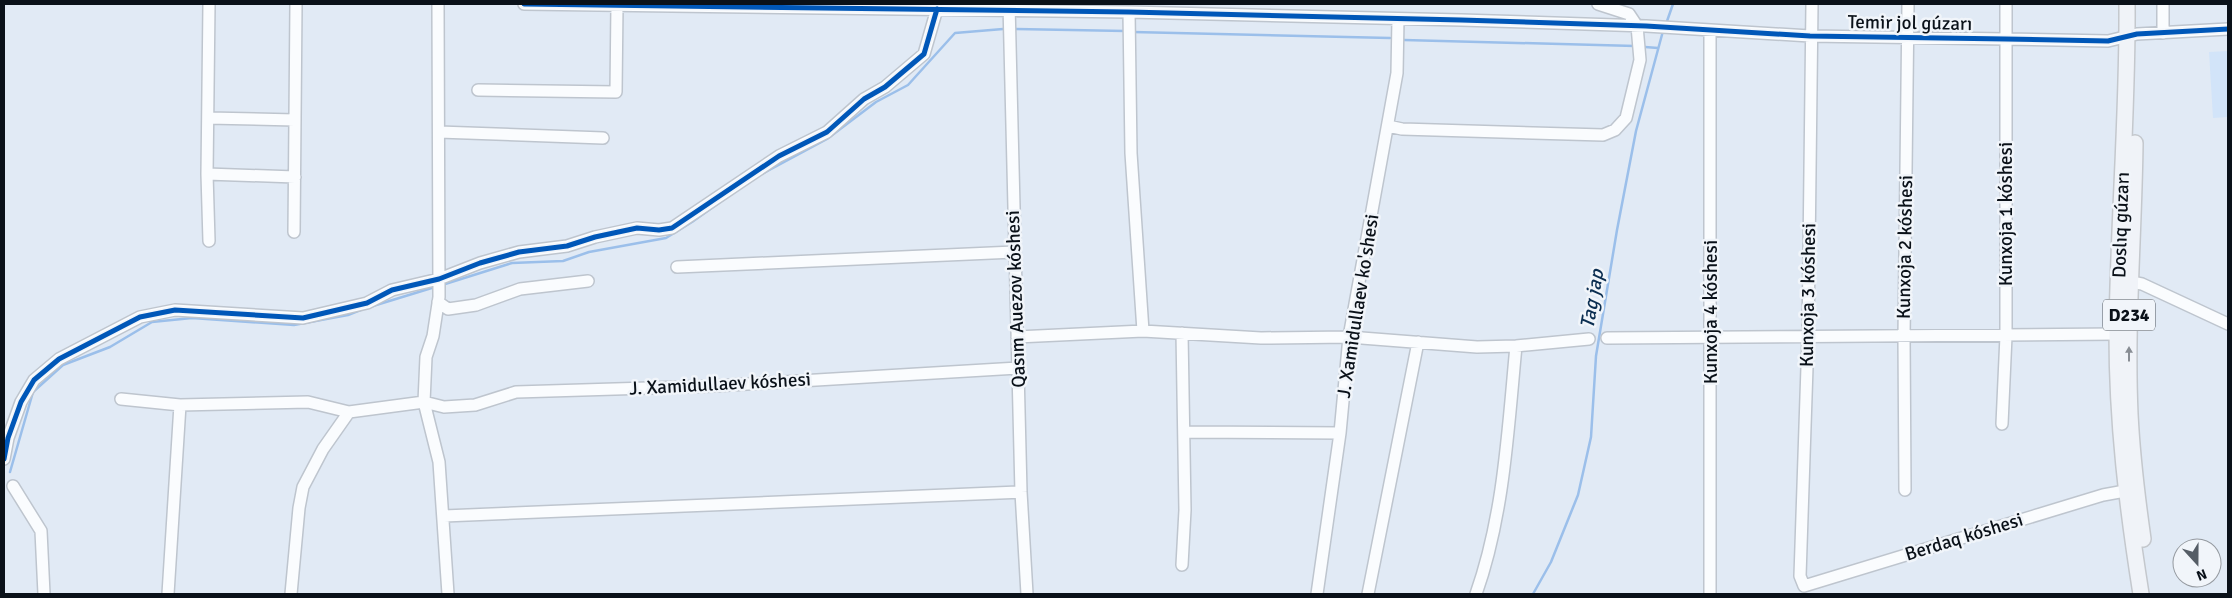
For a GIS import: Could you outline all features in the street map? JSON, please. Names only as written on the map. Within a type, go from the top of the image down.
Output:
[{"type":"main road","name":"Doslıq gúzarı","points":[[2127,4],[2132,35],[2130,414],[2138,503],[2151,594]]},
{"type":"main road","name":"Doslıq gúzarı","points":[[2137,4],[2132,35],[2117,334],[2125,491],[2141,594]]},
{"type":"street","points":[[209,4],[207,174],[209,241]]},
{"type":"street","points":[[294,232],[296,4]]},
{"type":"street","points":[[438,4],[439,300],[433,336],[426,357],[424,402],[439,462],[448,594]]},
{"type":"street","points":[[524,4],[937,9],[1009,7],[1641,26]]},
{"type":"street","points":[[1388,126],[1402,129],[1603,135],[1615,130],[1626,118],[1640,60],[1641,26],[1629,14],[1598,4]]},
{"type":"street","name":"Kunxoja 3 kóshesi","points":[[1804,586],[1800,576],[1808,337],[1810,36],[1812,4]]},
{"type":"street","name":"Kunxoja 2 kóshesi","points":[[1904,490],[1908,4]]},
{"type":"street","name":"Kunxoja 1 kóshesi","points":[[2002,424],[2006,336],[2006,4]]},
{"type":"street","points":[[2162,4],[2163,33]]},
{"type":"street","points":[[478,90],[616,92],[617,5]]},
{"type":"street","name":"Qasım Auezov kóshesi","points":[[1009,7],[1021,492],[1027,594]]},
{"type":"street","points":[[4,459],[8,438],[21,402],[34,380],[59,359],[140,317],[175,310],[303,318],[367,303],[392,290],[439,279],[480,263],[519,252],[567,246],[595,237],[637,228],[659,230],[672,228],[779,156],[826,132],[864,99],[885,87],[924,54],[937,9]]},
{"type":"street","points":[[1129,12],[1131,153],[1144,331]]},
{"type":"street","name":"J. Xamidullaev ko'shesi","points":[[1317,594],[1340,433],[1349,337],[1397,73],[1398,19]]},
{"type":"street","name":"Temir jol gúzarı","points":[[1641,26],[1810,36],[2108,41],[2132,35],[2228,29]]},
{"type":"street","name":"Kunxoja 4 kóshesi","points":[[1710,30],[1710,594]]},
{"type":"street","points":[[208,118],[295,120]]},
{"type":"street","points":[[439,132],[604,138]]},
{"type":"street","points":[[207,174],[295,177]]},
{"type":"street","points":[[677,267],[1014,252]]},
{"type":"street","points":[[439,300],[448,309],[476,305],[520,290],[588,281]]},
{"type":"street","points":[[2131,282],[2142,284],[2228,324]]},
{"type":"street","points":[[1017,337],[1144,331],[1261,338],[1349,337],[1477,347],[1516,346],[1589,339]]},
{"type":"street","points":[[1182,333],[1185,510],[1182,565]]},
{"type":"street","points":[[1607,338],[2117,334]]},
{"type":"street","points":[[1368,594],[1418,342]]},
{"type":"street","points":[[1476,594],[1489,554],[1505,467],[1516,346]]},
{"type":"street","name":"J. Xamidullaev kóshesi","points":[[349,412],[424,402],[444,407],[475,405],[516,392],[714,386],[1018,368]]},
{"type":"street","points":[[121,399],[180,405],[308,402],[349,412],[323,449],[303,487],[299,508],[291,594]]},
{"type":"street","points":[[168,594],[180,405]]},
{"type":"street","points":[[1184,432],[1340,433]]},
{"type":"street","points":[[13,486],[41,531],[44,594]]},
{"type":"street","name":"Berdaq kóshesi","points":[[1804,586],[2102,495],[2125,491]]},
{"type":"street","points":[[444,516],[1021,492]]},
{"type":"shaded area","points":[[2228,51],[2228,117],[2213,118],[2209,52]]},
{"type":"waterway","name":"Tag jap","points":[[1666,24],[1673,4]]},
{"type":"waterway","points":[[760,175],[827,139],[876,102],[908,85],[955,33],[1003,29]]},
{"type":"waterway","points":[[1015,29],[1125,31]]},
{"type":"waterway","name":"Tag jap","points":[[1533,594],[1551,562],[1578,495],[1591,437],[1596,356],[1617,230],[1636,131],[1663,31]]},
{"type":"waterway","points":[[1133,32],[1390,38]]},
{"type":"waterway","points":[[1404,40],[1635,46]]},
{"type":"waterway","points":[[1645,47],[1658,48]]},
{"type":"waterway","points":[[442,285],[512,263],[563,261],[589,252],[666,238],[730,195]]},
{"type":"waterway","points":[[373,306],[435,287]]},
{"type":"waterway","points":[[10,472],[33,392],[63,365],[110,347],[152,322],[192,318],[294,325],[348,315],[363,309]]},
{"type":"cycle path","points":[[524,4],[1129,12],[1646,26],[1810,36],[2108,41],[2137,34],[2228,29]]},
{"type":"cycle path","points":[[4,459],[8,438],[21,402],[34,380],[59,359],[140,317],[175,310],[303,318],[367,303],[392,290],[439,279],[480,263],[519,252],[567,246],[595,237],[637,228],[659,230],[672,228],[779,156],[827,132],[864,99],[885,87],[924,54],[937,9]]}]
